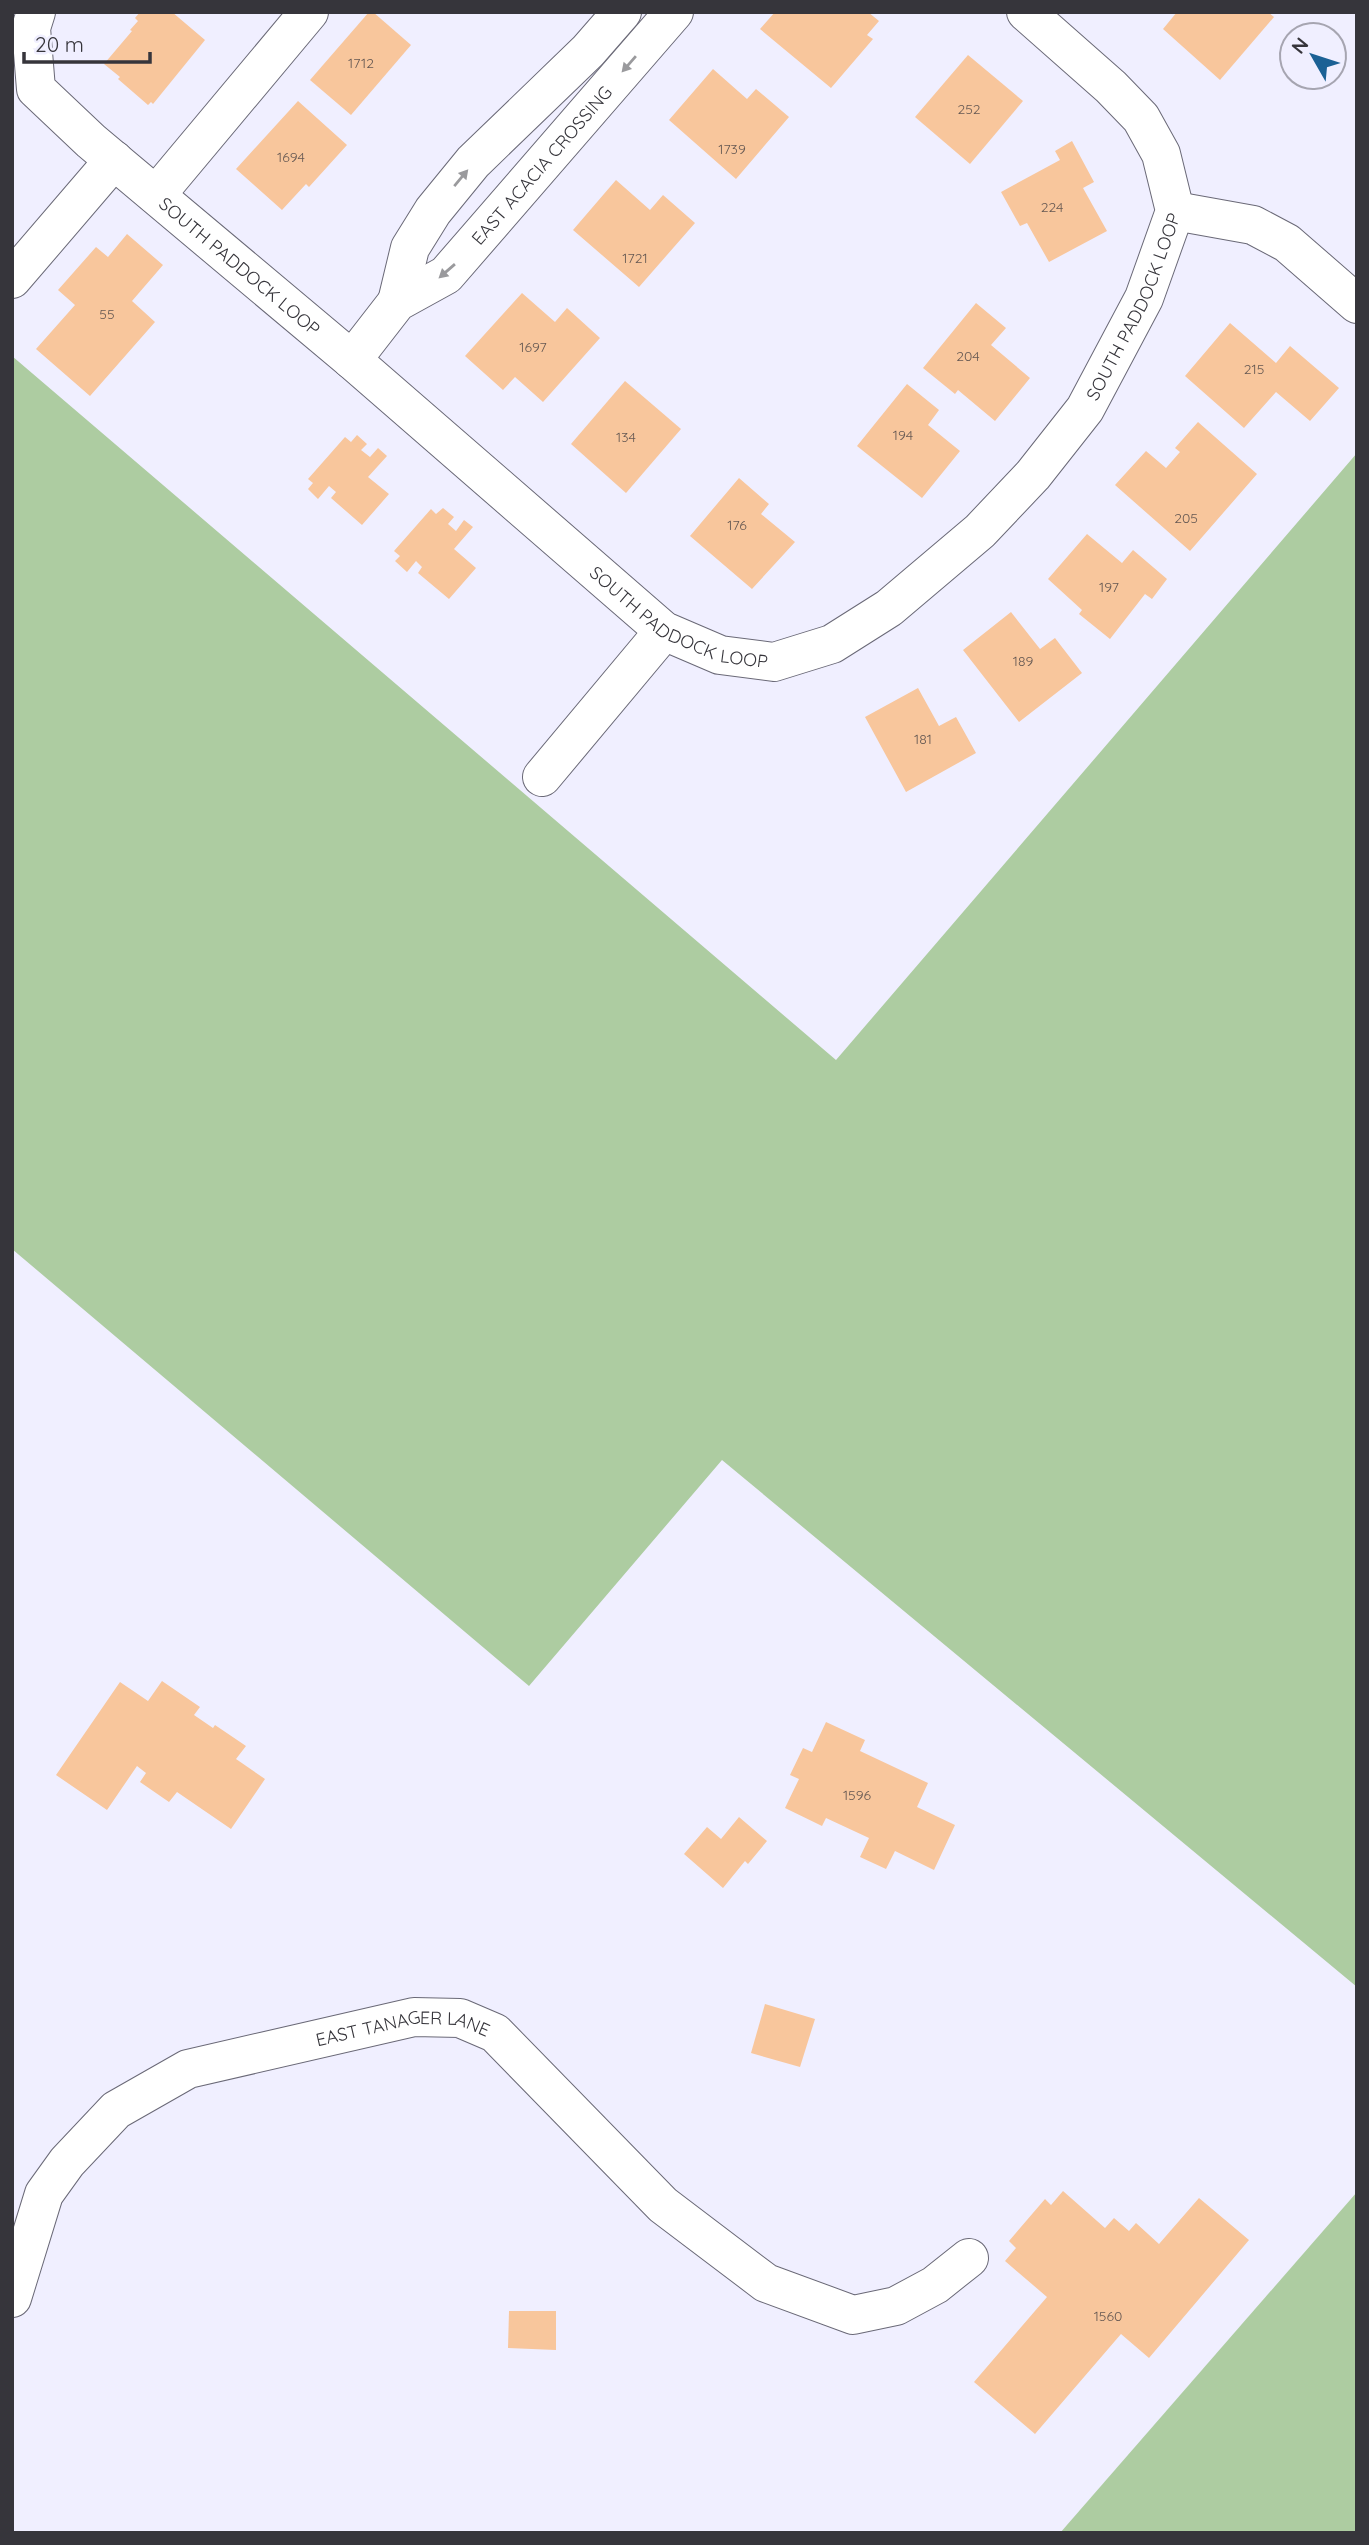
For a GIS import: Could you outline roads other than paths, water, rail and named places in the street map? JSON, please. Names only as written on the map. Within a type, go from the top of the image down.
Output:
[{"type":"street","name":"SOUTH PADDOCK LOOP","points":[[36,12],[31,28],[36,89],[114,160],[352,360],[664,631],[720,655],[774,662],[832,644],[890,608],[980,531],[1033,475],[1085,410],[1144,298],[1175,211],[1161,154],[1141,118],[1111,87],[1026,12]]},
{"type":"street","points":[[156,195],[309,12]]},
{"type":"street","name":"EAST ACACIA CROSSING","points":[[397,302],[410,248],[433,211],[473,162],[588,51],[622,12]]},
{"type":"street","name":"EAST ACACIA CROSSING","points":[[352,360],[397,302],[446,275],[674,12]]},
{"type":"street","points":[[12,279],[114,160]]},
{"type":"street","points":[[1175,211],[1253,225],[1287,243],[1357,304]]},
{"type":"street","points":[[542,777],[664,631]]},
{"type":"street","name":"EAST TANAGER LANE","points":[[12,2298],[44,2194],[67,2162],[116,2110],[188,2069],[414,2017],[460,2018],[495,2033],[663,2205],[766,2283],[853,2315],[896,2306],[935,2285],[969,2258]]}]
